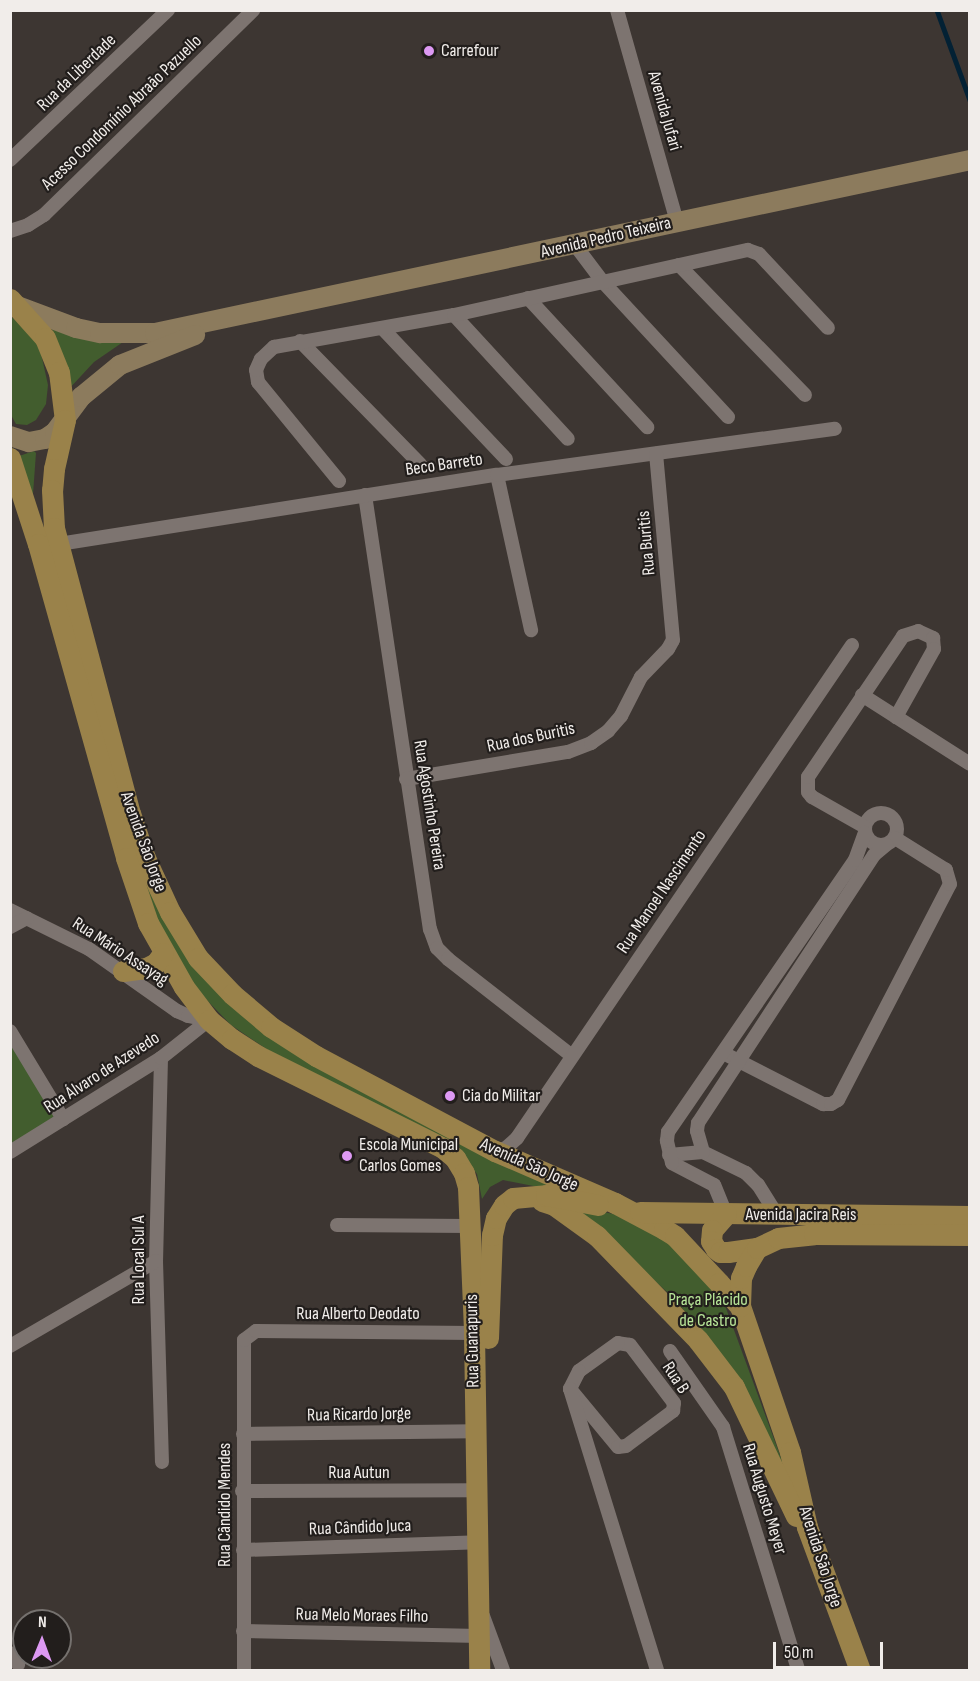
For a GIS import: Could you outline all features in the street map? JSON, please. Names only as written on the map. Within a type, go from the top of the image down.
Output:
[{"type":"main road","name":"Avenida São Jorge","points":[[13,302],[36,326],[52,352],[63,388],[63,428],[52,490],[54,528],[130,813],[145,858],[170,912],[198,958],[232,994],[271,1027],[316,1056],[495,1151],[632,1211],[675,1236],[740,1306],[790,1452],[807,1527],[860,1671]]},
{"type":"main road","name":"Avenida São Jorge","points":[[10,458],[38,544],[123,848],[148,923],[184,987],[209,1020],[258,1056],[443,1148]]},
{"type":"main road","points":[[123,970],[146,968],[156,963],[163,953]]},
{"type":"main road","name":"Rua Guanapuris","points":[[443,1148],[455,1158],[464,1173],[468,1187],[474,1333],[474,1431],[480,1607],[479,1671]]},
{"type":"main road","name":"Avenida São Jorge","points":[[525,1196],[546,1195],[632,1211]]},
{"type":"main road","points":[[525,1196],[554,1205],[597,1236],[698,1340],[734,1387],[821,1568]]},
{"type":"main road","name":"Rua Guanapuris","points":[[478,1542],[485,1490],[492,1235],[496,1218],[504,1205],[513,1198],[525,1196]]},
{"type":"main road","name":"Avenida Jacira Reis","points":[[632,1211],[777,1215],[969,1216]]},
{"type":"main road","points":[[726,1214],[712,1230],[711,1241],[716,1249],[720,1252],[728,1252],[757,1248]]},
{"type":"main road","name":"Avenida Jacira Reis","points":[[740,1306],[741,1278],[757,1248],[778,1238],[794,1235],[969,1235]]},
{"type":"street","name":"Rua da Liberdade","points":[[10,160],[168,10]]},
{"type":"street","name":"Acesso Condomínio Abraão Pazuello","points":[[10,231],[28,225],[44,215],[253,10]]},
{"type":"street","name":"Avenida Jufari","points":[[617,10],[677,222]]},
{"type":"street","name":"Avenida Pedro Teixeira","points":[[13,302],[76,328],[119,335],[155,333],[969,160]]},
{"type":"street","points":[[576,245],[603,282],[728,417]]},
{"type":"street","points":[[339,481],[258,382],[256,370],[261,359],[274,347],[454,315],[738,251],[759,254],[828,328]]},
{"type":"street","points":[[679,265],[805,395]]},
{"type":"street","points":[[528,298],[647,427]]},
{"type":"street","points":[[454,315],[568,439]]},
{"type":"street","name":"Avenida Pedro Teixeira","points":[[10,436],[28,442],[45,440],[63,428],[81,397],[120,365],[243,316]]},
{"type":"street","points":[[383,329],[506,459]]},
{"type":"street","points":[[300,341],[420,464]]},
{"type":"street","name":"Beco Barreto","points":[[58,544],[497,475],[835,429]]},
{"type":"street","name":"Rua Buritis","points":[[656,453],[673,629]]},
{"type":"street","points":[[497,475],[531,630]]},
{"type":"street","name":"Rua Agostinho Pereira","points":[[365,495],[428,918],[437,948],[457,967],[572,1056]]},
{"type":"street","name":"Rua dos Buritis","points":[[406,779],[568,752],[591,743],[621,716],[640,677],[668,649],[673,629]]},
{"type":"street","points":[[722,1052],[823,1104],[831,1104],[838,1100],[950,884],[950,876],[946,870],[890,841],[871,842],[865,830],[812,797],[807,785],[808,777],[903,636],[918,631],[933,638],[934,649],[896,717]]},
{"type":"street","name":"Rua Manoel Nascimento","points":[[495,1151],[506,1148],[517,1138],[852,645]]},
{"type":"street","points":[[862,695],[969,764]]},
{"type":"street","points":[[703,1152],[697,1131],[698,1123],[737,1060],[874,855],[890,841],[896,823],[885,813],[874,815],[865,830],[855,860],[668,1132],[669,1155],[678,1167],[714,1185],[726,1214]]},
{"type":"street","name":"Rua Mário Assayag","points":[[10,910],[89,949],[123,970],[177,1011],[188,1016],[209,1020]]},
{"type":"street","points":[[10,927],[27,918]]},
{"type":"street","name":"Rua Álvaro de Azevedo","points":[[10,1152],[161,1058],[209,1020]]},
{"type":"street","points":[[10,1031],[63,1119]]},
{"type":"street","name":"Rua Local Sul A","points":[[161,1058],[156,1261],[162,1462]]},
{"type":"street","points":[[669,1155],[703,1152],[746,1173],[758,1185],[777,1215]]},
{"type":"street","points":[[337,1225],[469,1226]]},
{"type":"street","points":[[10,1346],[156,1261]]},
{"type":"street","name":"Rua Alberto Deodato","points":[[244,1340],[256,1331],[474,1333]]},
{"type":"street","name":"Rua Cândido Mendes","points":[[244,1340],[242,1491],[244,1671]]},
{"type":"street","name":"Rua B","points":[[618,1343],[630,1346],[674,1403],[673,1411],[626,1446],[618,1447],[570,1389],[579,1371],[618,1343]]},
{"type":"street","name":"Rua Augusto Meyer","points":[[670,1351],[723,1427],[798,1671]]},
{"type":"street","points":[[570,1389],[657,1671]]},
{"type":"street","name":"Rua Ricardo Jorge","points":[[243,1434],[474,1431]]},
{"type":"street","name":"Rua Autun","points":[[242,1491],[476,1490]]},
{"type":"street","name":"Rua Cândido Juca","points":[[243,1550],[478,1542]]},
{"type":"street","points":[[480,1607],[502,1671]]},
{"type":"street","name":"Rua Melo Moraes Filho","points":[[243,1631],[480,1636]]},
{"type":"green space","points":[[10,316],[26,328],[40,349],[48,385],[46,404],[36,420],[27,425],[16,424],[11,415]]},
{"type":"green space","points":[[52,329],[86,339],[126,340],[94,362],[68,390],[62,359]]},
{"type":"green space","points":[[34,451],[36,453],[33,494],[29,496],[19,456]]},
{"type":"green space","points":[[143,873],[221,996],[579,1195],[503,1180],[490,1187],[482,1199],[477,1174],[458,1149],[284,1061],[231,1025],[199,992],[155,923]]},
{"type":"green space","points":[[11,1043],[55,1117],[10,1145]]},
{"type":"green space","name":"Praça Plácido de Castro","points":[[555,1202],[623,1216],[669,1243],[723,1300],[788,1477],[706,1339],[676,1300],[595,1227]]},
{"type":"waterway","points":[[937,10],[970,100]]},
{"type":"place","name":"Carrefour","points":[[429,51]]},
{"type":"place","name":"Cia do Militar","points":[[450,1096]]},
{"type":"place","name":"Escola Municipal Carlos Gomes","points":[[347,1156]]}]
